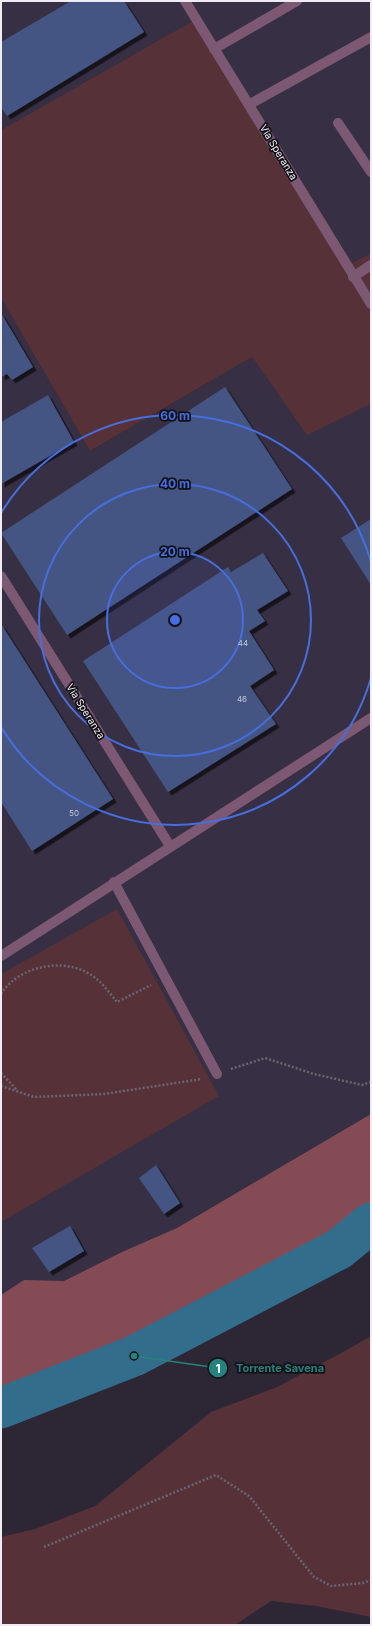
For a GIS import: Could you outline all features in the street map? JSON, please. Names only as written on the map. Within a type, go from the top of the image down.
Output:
[{"type":"street","name":"Via Speranza","points":[[185,1],[250,104],[371,304]]},
{"type":"street","points":[[214,49],[297,1]]},
{"type":"street","points":[[250,104],[371,37]]},
{"type":"street","points":[[338,123],[371,172]]},
{"type":"street","points":[[354,276],[371,265]]},
{"type":"street","name":"Via Speranza","points":[[1,576],[170,846]]},
{"type":"street","points":[[1,956],[371,718]]},
{"type":"street","points":[[114,882],[166,976],[217,1074]]},
{"type":"path","points":[[1,994],[17,976],[34,969],[53,966],[77,968],[94,977],[118,1002],[166,976]]},
{"type":"path","points":[[1,1086],[34,1096],[104,1094],[197,1080],[264,1058],[314,1074],[362,1085],[371,1082]]},
{"type":"path","points":[[1,1073],[19,1092]]},
{"type":"path","points":[[44,1547],[216,1475],[249,1496],[314,1577],[331,1586],[362,1583],[371,1580]]},
{"type":"shaded area","points":[[1,1],[371,1],[371,253],[352,263],[196,19],[1,130]]},
{"type":"shaded area","points":[[196,19],[352,263],[371,253],[371,404],[307,435],[252,357],[90,451],[1,298],[1,130]]},
{"type":"shaded area","points":[[1,298],[90,451],[252,357],[307,434],[371,404],[371,1161],[1,1345]]},
{"type":"shaded area","points":[[117,909],[219,1096],[1,1222],[1,974]]},
{"type":"shaded area","points":[[371,1114],[371,1223],[339,1249],[134,1356],[1,1408],[1,1295],[24,1280],[64,1281],[122,1252],[177,1228]]},
{"type":"shaded area","points":[[371,1336],[371,1617],[316,1606],[271,1601],[235,1625],[1,1625],[1,1537],[35,1529],[95,1506],[211,1412],[277,1387]]},
{"type":"building","points":[[71,1],[124,1],[144,32],[7,116],[1,107],[1,42]]},
{"type":"building","points":[[1,313],[33,367],[12,380],[7,374],[1,377]]},
{"type":"building","points":[[225,387],[292,489],[67,635],[1,533]]},
{"type":"building","points":[[48,395],[74,442],[1,484],[1,422]]},
{"type":"building","points":[[371,519],[371,585],[341,538]]},
{"type":"building","points":[[263,553],[288,591],[257,610],[265,621],[249,631],[274,670],[250,686],[276,724],[168,792],[83,661],[228,567],[231,572]]},
{"type":"building","points":[[1,624],[113,799],[32,851],[1,802]]},
{"type":"building","points":[[156,1165],[180,1203],[164,1214],[139,1178]]},
{"type":"building","points":[[70,1226],[84,1251],[49,1272],[32,1248]]},
{"type":"waterway","points":[[1,1408],[134,1356],[339,1249],[371,1223]]},
{"type":"place","name":"Torrente Savena","points":[[134,1356]]}]
